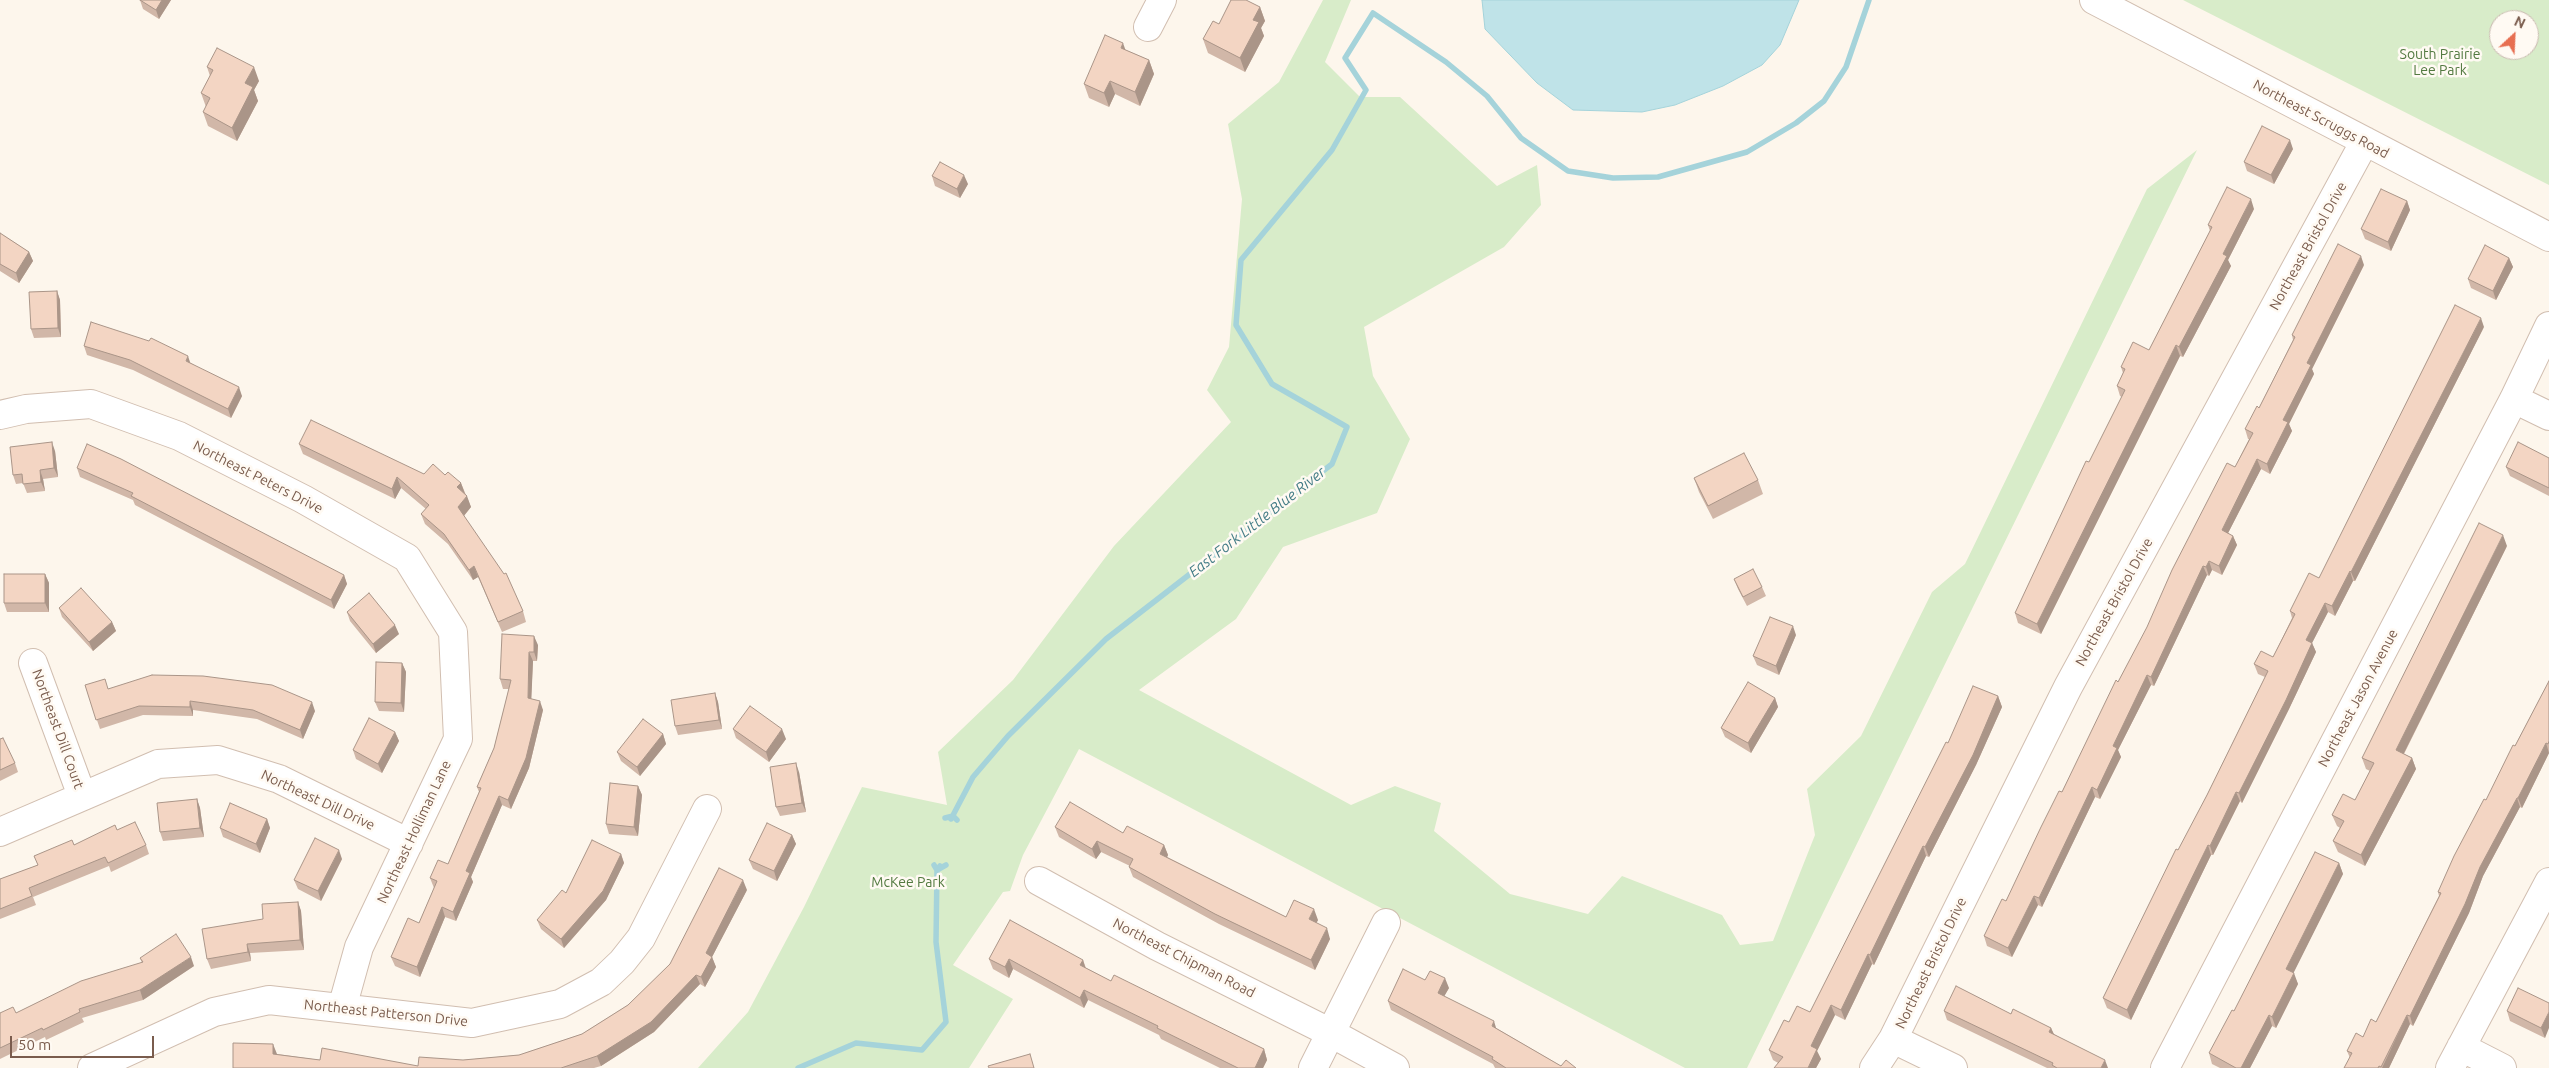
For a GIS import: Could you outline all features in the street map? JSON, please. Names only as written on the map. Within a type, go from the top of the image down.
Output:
[{"type":"street","points":[[1148,27],[1162,0]]},
{"type":"street","name":"Northeast Scruggs Road","points":[[2094,0],[2549,237]]},
{"type":"street","name":"Northeast Bristol Drive","points":[[1874,1068],[1893,1039],[2068,687],[2365,142]]},
{"type":"street","name":"Northeast Jason Avenue","points":[[2164,1068],[2514,399],[2549,326]]},
{"type":"street","points":[[2514,399],[2549,416]]},
{"type":"street","name":"Northeast Peters Drive","points":[[0,415],[26,409],[91,404],[179,436],[303,499],[407,558],[453,632],[454,651]]},
{"type":"street","name":"Northeast Holliman Lane","points":[[342,1008],[359,947],[458,739],[454,651]]},
{"type":"street","name":"Northeast Dill Court","points":[[33,663],[82,796]]},
{"type":"street","name":"Northeast Dill Drive","points":[[0,832],[158,764],[218,760],[279,779],[409,843]]},
{"type":"street","name":"Northeast Patterson Drive","points":[[92,1068],[214,1012],[269,1000],[472,1022],[560,1004],[601,982],[622,962],[641,938],[707,809]]},
{"type":"street","name":"Northeast Chipman Road","points":[[1039,881],[1157,946],[1331,1033],[1395,1068]]},
{"type":"street","points":[[2502,1068],[2456,1057],[2549,882]]},
{"type":"street","points":[[1313,1068],[1386,923]]},
{"type":"street","points":[[1893,1039],[1953,1068]]},
{"type":"green space","name":"McKee Park","points":[[1323,0],[1351,0],[1325,62],[1360,97],[1400,97],[1497,186],[1537,165],[1541,205],[1504,247],[1364,327],[1373,376],[1410,439],[1377,513],[1283,547],[1236,619],[1139,690],[1351,805],[1395,786],[1441,803],[1434,831],[1510,894],[1588,914],[1622,876],[1722,915],[1740,945],[1773,941],[1815,835],[1807,789],[1861,736],[1932,592],[1965,564],[2147,189],[2197,150],[1747,1068],[1685,1068],[1079,749],[1023,855],[1010,891],[1003,892],[953,965],[1013,999],[969,1068],[698,1068],[748,1012],[804,907],[862,787],[947,805],[938,752],[1013,680],[1114,546],[1231,422],[1207,390],[1229,347],[1242,199],[1228,124],[1279,82]]},
{"type":"green space","name":"South Prairie Lee Park","points":[[2183,0],[2549,0],[2549,185]]},
{"type":"water","points":[[1482,0],[1799,0],[1780,45],[1762,65],[1723,86],[1675,105],[1642,112],[1573,110],[1537,83],[1485,29]]},
{"type":"building","points":[[140,0],[162,0],[156,10]]},
{"type":"building","points":[[1231,0],[1246,0],[1260,7],[1253,20],[1259,22],[1240,58],[1203,39],[1213,21],[1219,24]]},
{"type":"building","points":[[1105,35],[1123,43],[1121,48],[1149,60],[1135,92],[1110,81],[1104,93],[1084,84]]},
{"type":"building","points":[[217,48],[254,67],[245,83],[253,87],[232,128],[203,112],[210,98],[201,93],[213,70],[207,67]]},
{"type":"building","points":[[2262,126],[2290,140],[2271,175],[2244,162]]},
{"type":"building","points":[[940,162],[964,175],[957,189],[932,176]]},
{"type":"building","points":[[2227,187],[2251,199],[2223,254],[2227,256],[2179,347],[2176,345],[2037,624],[2015,613],[2086,461],[2089,462],[2125,390],[2117,386],[2125,369],[2121,367],[2133,342],[2149,350],[2212,227],[2208,225]]},
{"type":"building","points":[[2381,189],[2407,201],[2388,242],[2361,229]]},
{"type":"building","points":[[0,233],[29,252],[16,273],[0,264]]},
{"type":"building","points":[[2338,244],[2361,256],[2307,363],[2311,365],[2283,420],[2288,422],[2267,464],[2257,459],[2222,530],[2233,536],[2219,566],[2209,561],[2206,567],[2203,566],[2151,677],[2147,675],[2113,746],[2117,748],[2097,790],[2092,787],[2039,898],[2034,896],[2008,948],[1984,936],[2002,899],[2006,901],[2041,827],[2059,791],[2062,792],[2116,680],[2118,682],[2147,627],[2172,570],[2227,463],[2235,467],[2253,433],[2245,429],[2257,406],[2259,408],[2295,337],[2292,335]]},
{"type":"building","points":[[2485,245],[2509,258],[2493,291],[2468,279]]},
{"type":"building","points":[[57,291],[58,328],[31,329],[29,292]]},
{"type":"building","points":[[2455,305],[2481,318],[2351,572],[2332,606],[2325,603],[2306,640],[2312,643],[2286,700],[2239,793],[2236,792],[2210,846],[2208,845],[2127,1010],[2103,998],[2176,849],[2178,850],[2207,795],[2268,671],[2254,664],[2261,651],[2273,657],[2295,614],[2290,611],[2309,573],[2319,578]]},
{"type":"building","points":[[91,322],[149,341],[151,338],[188,356],[186,361],[239,387],[228,409],[130,360],[84,346]]},
{"type":"building","points":[[311,420],[424,474],[433,464],[445,475],[448,472],[461,483],[457,487],[467,496],[458,507],[504,574],[506,573],[523,611],[498,622],[474,566],[469,570],[444,534],[421,514],[429,505],[397,477],[392,489],[299,444]]},
{"type":"building","points":[[52,442],[54,468],[40,470],[41,482],[23,484],[22,474],[13,475],[10,447]]},
{"type":"building","points":[[2518,442],[2549,458],[2549,488],[2506,467]]},
{"type":"building","points":[[87,444],[121,459],[344,575],[331,600],[131,496],[133,493],[77,468]]},
{"type":"building","points":[[1744,453],[1758,480],[1708,506],[1694,478]]},
{"type":"building","points":[[2479,523],[2503,535],[2396,750],[2412,758],[2361,855],[2333,841],[2344,821],[2332,815],[2343,794],[2355,800],[2374,763],[2362,758]]},
{"type":"building","points":[[1753,569],[1762,587],[1743,597],[1734,579]]},
{"type":"building","points":[[4,574],[45,574],[45,603],[4,603]]},
{"type":"building","points":[[81,588],[112,622],[89,642],[59,608]]},
{"type":"building","points":[[369,593],[395,625],[373,644],[347,612]]},
{"type":"building","points":[[1770,617],[1793,626],[1776,666],[1753,656]]},
{"type":"building","points":[[502,634],[534,636],[534,652],[529,652],[528,698],[540,701],[526,758],[508,800],[499,796],[466,871],[470,873],[453,912],[442,907],[417,967],[391,957],[408,918],[419,923],[437,881],[430,878],[438,860],[448,864],[481,788],[477,787],[494,748],[511,680],[500,679]]},
{"type":"building","points":[[376,662],[402,663],[401,703],[375,702]]},
{"type":"building","points":[[152,675],[203,676],[272,685],[312,702],[300,730],[253,710],[190,701],[190,707],[139,706],[96,720],[85,685],[105,679],[108,689]]},
{"type":"building","points":[[2549,681],[2548,744],[2546,743],[2480,867],[2465,904],[2410,1016],[2407,1015],[2381,1067],[2344,1068],[2352,1053],[2347,1051],[2356,1033],[2363,1037],[2371,1019],[2376,1022],[2441,893],[2438,892],[2454,856]]},
{"type":"building","points":[[1748,682],[1775,698],[1748,743],[1721,728]]},
{"type":"building","points":[[1973,686],[1998,696],[1973,755],[1925,847],[1923,846],[1870,955],[1868,954],[1841,1010],[1831,1005],[1811,1046],[1817,1049],[1808,1068],[1774,1068],[1783,1057],[1769,1050],[1784,1020],[1789,1022],[1797,1006],[1810,1012],[1946,742],[1948,743]]},
{"type":"building","points":[[715,693],[719,720],[675,726],[671,700]]},
{"type":"building","points":[[750,706],[782,729],[766,752],[733,729]]},
{"type":"building","points":[[369,718],[395,732],[378,764],[353,750]]},
{"type":"building","points":[[643,719],[663,734],[637,767],[617,752]]},
{"type":"building","points":[[3,738],[15,763],[0,770],[0,739]]},
{"type":"building","points":[[796,763],[802,803],[776,807],[770,767]]},
{"type":"building","points":[[610,783],[638,786],[634,827],[606,824]]},
{"type":"building","points":[[197,799],[200,828],[160,832],[157,803]]},
{"type":"building","points":[[1070,802],[1123,833],[1127,826],[1164,845],[1160,854],[1286,917],[1294,900],[1314,909],[1309,919],[1327,928],[1311,960],[1215,914],[1129,867],[1133,859],[1097,841],[1092,849],[1055,827]]},
{"type":"building","points":[[230,803],[267,819],[256,844],[220,828]]},
{"type":"building","points":[[135,822],[146,845],[108,863],[105,857],[29,888],[32,896],[0,909],[0,879],[38,865],[34,856],[72,840],[74,845],[115,825],[117,830]]},
{"type":"building","points":[[767,823],[792,835],[774,871],[749,860]]},
{"type":"building","points":[[315,838],[339,850],[318,891],[294,880]]},
{"type":"building","points":[[592,840],[621,854],[603,891],[561,939],[537,920],[562,890],[566,893]]},
{"type":"building","points":[[2315,852],[2339,863],[2286,969],[2294,973],[2272,1017],[2269,1015],[2241,1068],[2236,1068],[2209,1053],[2232,1010],[2234,1011]]},
{"type":"building","points":[[719,868],[743,880],[706,953],[712,957],[701,977],[696,975],[651,1022],[597,1056],[561,1068],[233,1068],[233,1043],[273,1044],[273,1054],[320,1060],[322,1048],[418,1066],[419,1057],[463,1060],[519,1055],[582,1034],[628,1005],[670,964]]},
{"type":"building","points":[[298,902],[300,940],[247,944],[248,952],[207,959],[202,929],[263,919],[262,904]]},
{"type":"building","points":[[1010,920],[1083,960],[1080,965],[1111,981],[1114,975],[1264,1049],[1255,1068],[1238,1068],[1084,990],[1080,998],[1009,959],[1005,967],[989,959]]},
{"type":"building","points":[[176,934],[191,957],[140,990],[79,1009],[80,1012],[0,1048],[0,1013],[13,1007],[16,1013],[81,981],[143,962],[140,958]]},
{"type":"building","points":[[1403,969],[1425,980],[1430,971],[1445,978],[1438,993],[1494,1021],[1492,1026],[1561,1066],[1566,1060],[1576,1068],[1506,1068],[1492,1059],[1493,1057],[1388,1001]]},
{"type":"building","points":[[1956,986],[2011,1014],[2013,1009],[2051,1028],[2049,1032],[2105,1060],[2101,1068],[2057,1068],[2052,1065],[2053,1063],[1944,1011]]},
{"type":"building","points":[[2518,988],[2549,1003],[2549,1012],[2541,1028],[2507,1011]]},
{"type":"building","points":[[1030,1054],[1034,1068],[989,1068],[988,1066]]},
{"type":"waterway","name":"East Fork Little Blue River","points":[[951,819],[973,777],[1008,736],[1106,639],[1332,464],[1347,427],[1272,384],[1236,325],[1241,260],[1332,150],[1366,90],[1345,58],[1373,13],[1446,62],[1487,96],[1521,138],[1568,171],[1613,178],[1658,177],[1747,152],[1796,123],[1824,101],[1846,67],[1869,0]]},
{"type":"waterway","name":"East Fork Little Blue River","points":[[945,818],[953,816],[957,820]]},
{"type":"waterway","name":"East Fork Little Blue River","points":[[934,865],[937,870],[946,865]]},
{"type":"waterway","name":"East Fork Little Blue River","points":[[798,1068],[856,1043],[922,1050],[946,1022],[936,942],[937,870],[940,866]]}]
